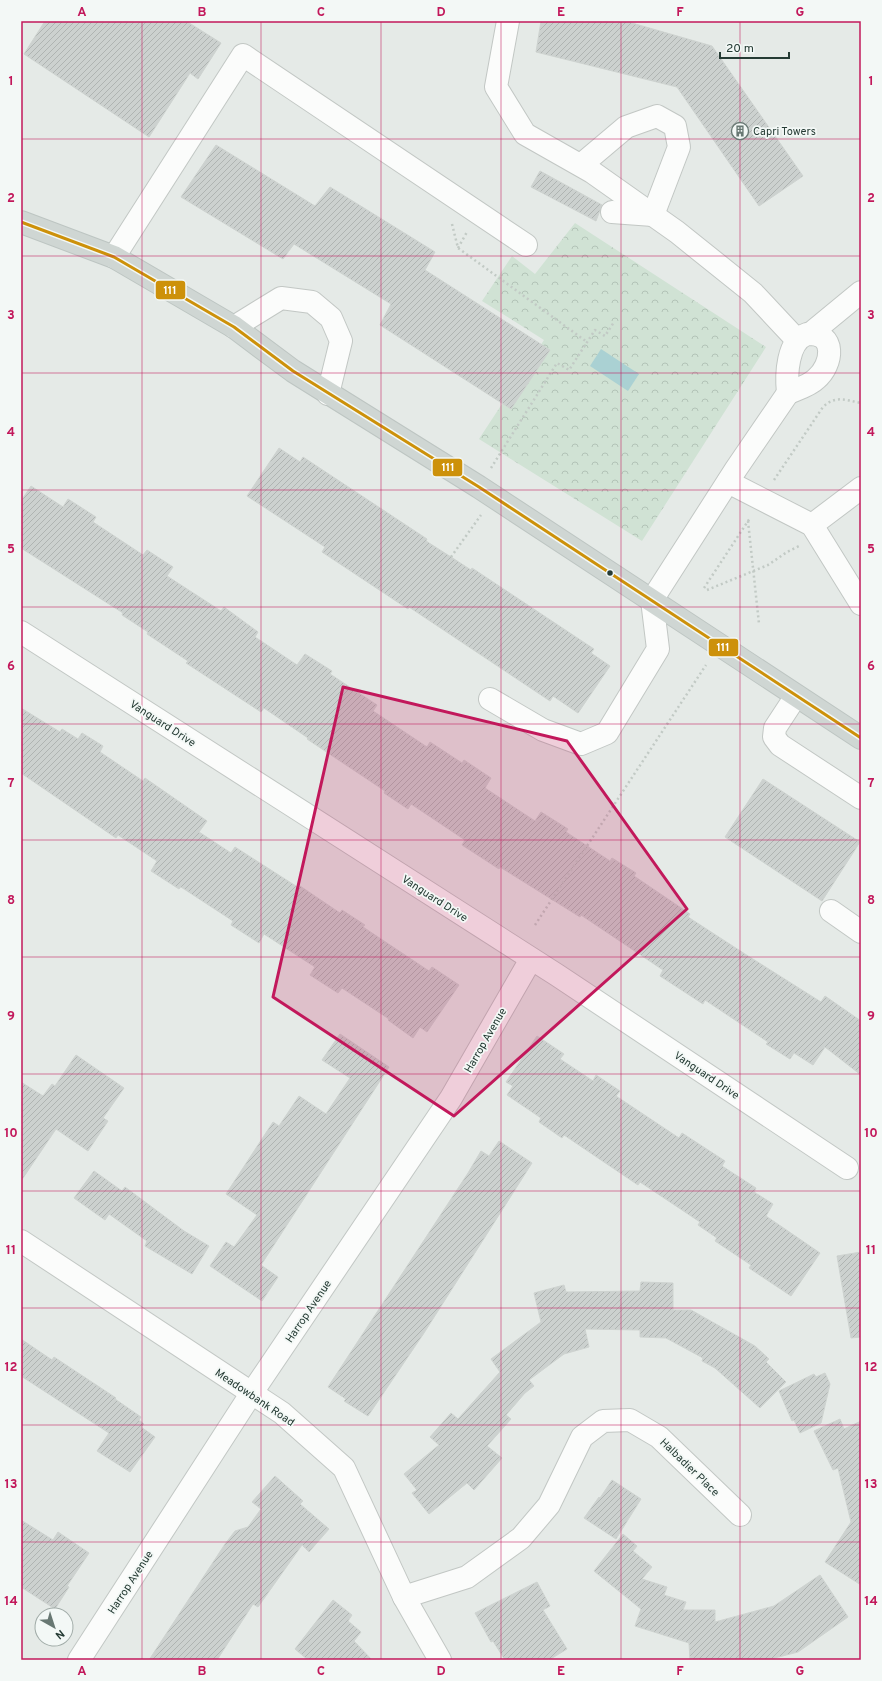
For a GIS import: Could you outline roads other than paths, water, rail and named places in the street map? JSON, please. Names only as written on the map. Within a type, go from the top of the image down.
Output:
[{"type":"main road","points":[[21,222],[114,257],[234,328],[293,371],[328,394],[486,492],[861,738]]},
{"type":"street","points":[[490,699],[543,730],[581,744],[607,733],[658,649],[652,600],[728,482],[788,393],[813,382],[818,378],[829,360],[830,354],[826,342],[817,335],[804,337],[753,293],[653,215],[581,165],[525,134],[496,87],[508,21]]},
{"type":"street","points":[[114,257],[243,55],[526,245]]},
{"type":"street","points":[[581,165],[626,127],[656,116],[675,126],[679,147],[653,215]]},
{"type":"street","points":[[612,212],[653,215]]},
{"type":"street","points":[[788,393],[788,373],[792,349],[804,337],[861,292]]},
{"type":"street","points":[[234,328],[281,298],[312,302],[331,318],[342,341],[328,394]]},
{"type":"street","points":[[728,482],[816,531],[861,604]]},
{"type":"street","points":[[816,531],[861,488]]},
{"type":"street","name":"Vanguard Drive","points":[[21,632],[531,959],[847,1168]]},
{"type":"street","points":[[796,696],[775,728],[774,737],[780,745],[861,798]]},
{"type":"street","points":[[831,911],[861,932]]},
{"type":"street","name":"Harrop Avenue","points":[[79,1660],[251,1394],[451,1098],[531,959]]},
{"type":"street","name":"Meadowbank Road","points":[[21,1241],[286,1416],[344,1468],[404,1597],[440,1660]]},
{"type":"street","name":"Halbadier Place","points":[[404,1597],[467,1577],[521,1538],[549,1505],[582,1437],[603,1421],[630,1420],[659,1437],[740,1515]]},
{"type":"water","points":[[601,349],[639,374],[628,391],[590,366]]},
{"type":"place","name":"Capri Towers","points":[[740,131]]}]
